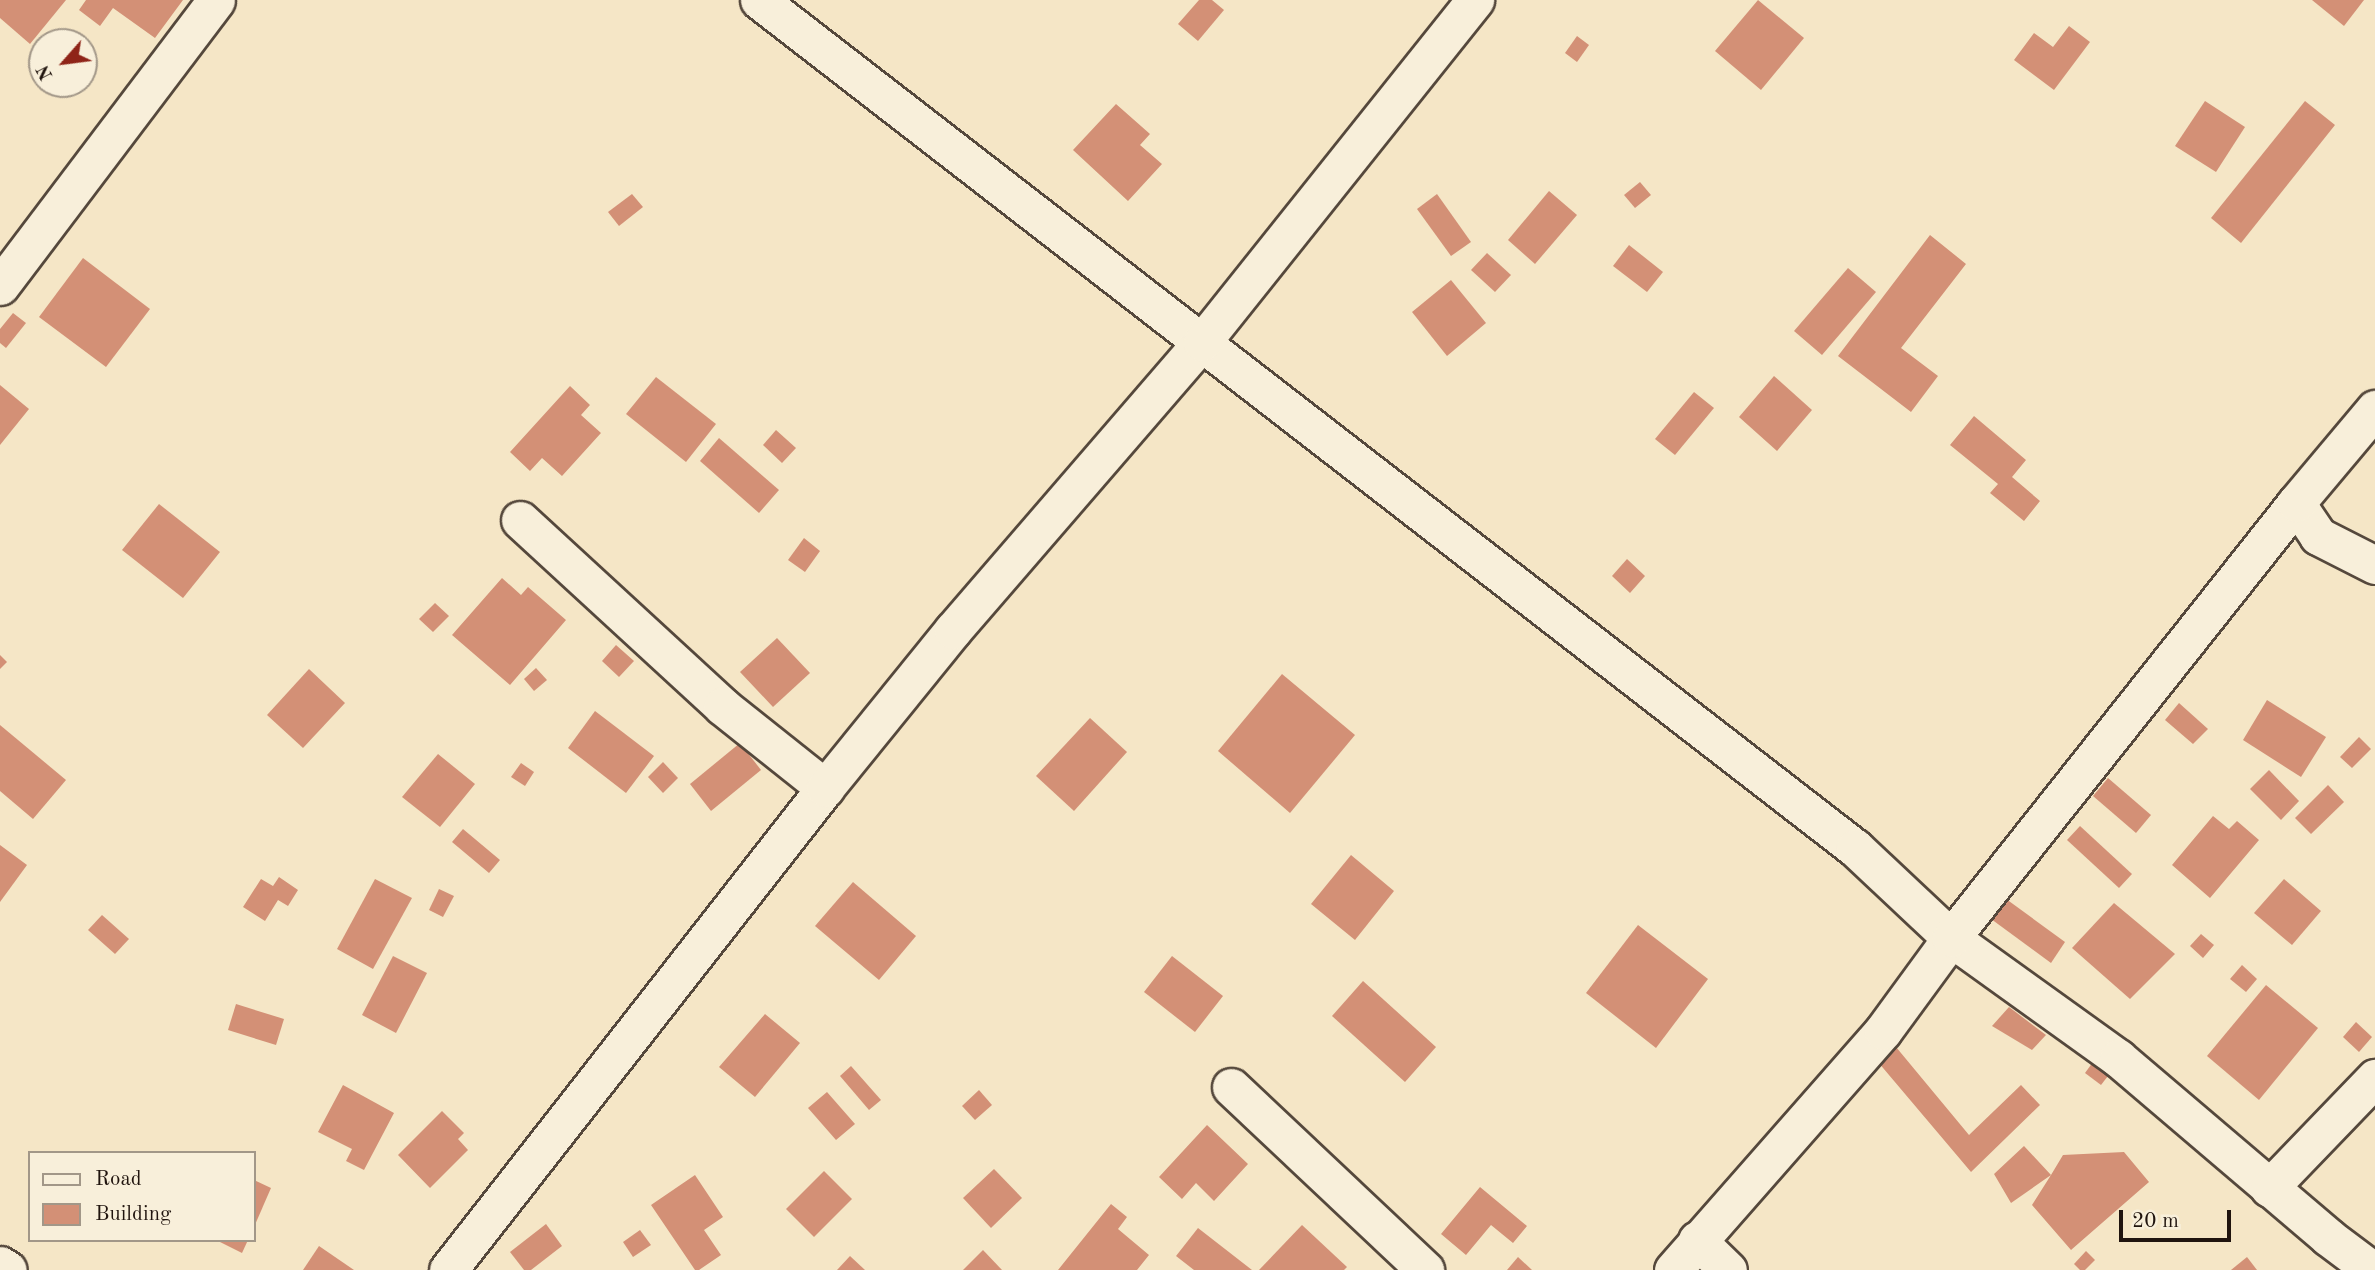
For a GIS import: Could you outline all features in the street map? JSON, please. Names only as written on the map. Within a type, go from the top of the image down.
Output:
[{"type":"street","points":[[0,286],[216,0]]},
{"type":"street","points":[[759,0],[1855,848],[1951,938],[2118,1058],[2269,1188],[2372,1270]]},
{"type":"street","points":[[451,1269],[825,788],[953,630],[1202,342],[1475,0]]},
{"type":"street","points":[[1673,1270],[1883,1031],[1951,938],[2295,503],[2375,409]]},
{"type":"street","points":[[2295,503],[2318,536],[2375,565]]},
{"type":"street","points":[[520,520],[722,706],[825,788]]},
{"type":"street","points":[[2262,547],[2318,536]]},
{"type":"street","points":[[2269,1188],[2375,1077]]},
{"type":"street","points":[[1231,1087],[1425,1270]]},
{"type":"street","points":[[1697,1240],[1728,1270]]},
{"type":"street","points":[[0,1265],[8,1270]]},
{"type":"building","points":[[0,0],[66,0],[43,28],[28,28],[28,42],[0,18]]},
{"type":"building","points":[[86,0],[183,0],[155,38],[113,8],[100,26],[79,10]]},
{"type":"building","points":[[1199,0],[1212,0],[1224,10],[1198,41],[1178,24]]},
{"type":"building","points":[[1758,0],[1804,38],[1761,90],[1715,51]]},
{"type":"building","points":[[2312,0],[2364,0],[2344,26]]},
{"type":"building","points":[[2069,26],[2090,42],[2054,90],[2014,60],[2034,33],[2053,47]]},
{"type":"building","points":[[1577,36],[1589,45],[1577,62],[1565,53]]},
{"type":"building","points":[[2205,101],[2245,127],[2216,172],[2175,146]]},
{"type":"building","points":[[2305,101],[2335,125],[2241,243],[2211,218]]},
{"type":"building","points":[[1116,104],[1150,134],[1140,145],[1162,164],[1128,201],[1073,150]]},
{"type":"building","points":[[1640,182],[1651,195],[1635,208],[1624,195]]},
{"type":"building","points":[[1549,191],[1577,215],[1535,264],[1508,240]]},
{"type":"building","points":[[632,194],[643,207],[619,226],[608,212]]},
{"type":"building","points":[[1437,194],[1471,242],[1451,256],[1417,209]]},
{"type":"building","points":[[1930,235],[1966,264],[1901,348],[1938,376],[1911,412],[1838,356]]},
{"type":"building","points":[[1629,245],[1663,272],[1647,292],[1613,266]]},
{"type":"building","points":[[1487,253],[1511,275],[1495,292],[1471,270]]},
{"type":"building","points":[[83,258],[150,309],[106,367],[39,317]]},
{"type":"building","points":[[1848,268],[1876,292],[1822,355],[1794,331]]},
{"type":"building","points":[[1451,280],[1486,323],[1447,356],[1412,312]]},
{"type":"building","points":[[13,313],[26,323],[6,348],[0,343],[0,329]]},
{"type":"building","points":[[1774,376],[1812,410],[1777,451],[1739,417]]},
{"type":"building","points":[[656,377],[716,424],[686,462],[626,414]]},
{"type":"building","points":[[0,385],[29,409],[0,445]]},
{"type":"building","points":[[570,386],[590,405],[581,415],[601,433],[562,476],[542,458],[530,471],[510,452]]},
{"type":"building","points":[[1694,392],[1714,408],[1675,455],[1655,439]]},
{"type":"building","points":[[1974,416],[2026,460],[2012,477],[2040,501],[2024,521],[1990,493],[1998,484],[1950,445]]},
{"type":"building","points":[[776,430],[796,448],[782,463],[763,445]]},
{"type":"building","points":[[719,438],[779,490],[759,513],[700,461]]},
{"type":"building","points":[[159,504],[220,552],[183,598],[122,550]]},
{"type":"building","points":[[804,538],[820,551],[805,572],[788,560]]},
{"type":"building","points":[[1627,559],[1645,576],[1630,593],[1612,576]]},
{"type":"building","points":[[502,578],[521,595],[528,587],[566,620],[510,685],[452,635]]},
{"type":"building","points":[[435,603],[449,616],[433,632],[419,619]]},
{"type":"building","points":[[777,638],[810,673],[773,707],[740,672]]},
{"type":"building","points":[[616,645],[634,661],[619,677],[602,661]]},
{"type":"building","points":[[0,655],[7,662],[0,669]]},
{"type":"building","points":[[536,668],[547,680],[534,691],[524,679]]},
{"type":"building","points":[[309,669],[345,703],[303,748],[267,715]]},
{"type":"building","points":[[1282,674],[1355,735],[1290,813],[1218,751]]},
{"type":"building","points":[[2267,700],[2326,737],[2301,777],[2243,740]]},
{"type":"building","points":[[2179,703],[2208,729],[2193,744],[2165,720]]},
{"type":"building","points":[[595,711],[654,756],[626,793],[568,748]]},
{"type":"building","points":[[1090,718],[1127,752],[1074,811],[1036,776]]},
{"type":"building","points":[[0,725],[66,780],[33,819],[0,791]]},
{"type":"building","points":[[2359,737],[2371,749],[2352,768],[2340,757]]},
{"type":"building","points":[[740,743],[761,770],[711,811],[690,784]]},
{"type":"building","points":[[438,754],[475,784],[440,827],[402,797]]},
{"type":"building","points":[[663,762],[678,778],[663,793],[648,777]]},
{"type":"building","points":[[521,763],[534,772],[525,786],[511,777]]},
{"type":"building","points":[[2269,770],[2299,801],[2281,820],[2250,789]]},
{"type":"building","points":[[2108,778],[2151,815],[2136,833],[2093,796]]},
{"type":"building","points":[[2328,785],[2344,802],[2311,834],[2295,818]]},
{"type":"building","points":[[2213,816],[2229,829],[2237,821],[2259,840],[2210,898],[2172,865]]},
{"type":"building","points":[[2080,826],[2132,874],[2119,888],[2067,840]]},
{"type":"building","points":[[463,829],[500,860],[489,873],[452,842]]},
{"type":"building","points":[[0,845],[27,865],[0,902]]},
{"type":"building","points":[[1351,855],[1394,891],[1355,940],[1311,904]]},
{"type":"building","points":[[279,877],[298,890],[288,906],[278,900],[265,921],[243,907],[261,879],[273,886]]},
{"type":"building","points":[[375,879],[412,898],[373,969],[337,949]]},
{"type":"building","points":[[2284,879],[2321,911],[2292,945],[2254,913]]},
{"type":"building","points":[[853,882],[916,936],[879,980],[815,926]]},
{"type":"building","points":[[439,889],[454,896],[443,917],[429,910]]},
{"type":"building","points":[[2002,896],[2065,942],[2051,963],[1987,916]]},
{"type":"building","points":[[2114,903],[2175,954],[2130,999],[2072,948]]},
{"type":"building","points":[[102,915],[129,939],[115,954],[88,930]]},
{"type":"building","points":[[1638,925],[1708,979],[1656,1048],[1586,993]]},
{"type":"building","points":[[2201,934],[2214,945],[2203,958],[2190,946]]},
{"type":"building","points":[[393,956],[427,973],[396,1033],[362,1015]]},
{"type":"building","points":[[1172,956],[1223,996],[1195,1032],[1144,992]]},
{"type":"building","points":[[2242,965],[2257,979],[2246,992],[2230,979]]},
{"type":"building","points":[[1363,981],[1436,1047],[1405,1082],[1332,1016]]},
{"type":"building","points":[[2266,985],[2318,1028],[2259,1100],[2207,1056]]},
{"type":"building","points":[[236,1004],[284,1019],[276,1045],[228,1030]]},
{"type":"building","points":[[2009,1007],[2046,1035],[2032,1050],[1992,1026]]},
{"type":"building","points":[[765,1014],[800,1043],[755,1097],[719,1067]]},
{"type":"building","points":[[2356,1022],[2372,1037],[2359,1052],[2343,1037]]},
{"type":"building","points":[[1896,1047],[1969,1135],[2021,1085],[2040,1105],[1971,1172],[1878,1062]]},
{"type":"building","points":[[2101,1051],[2118,1063],[2101,1085],[2085,1073]]},
{"type":"building","points":[[851,1066],[881,1100],[869,1110],[840,1076]]},
{"type":"building","points":[[343,1085],[394,1113],[364,1170],[346,1161],[352,1149],[318,1132]]},
{"type":"building","points":[[979,1090],[992,1105],[975,1120],[962,1106]]},
{"type":"building","points":[[827,1092],[855,1124],[836,1140],[808,1108]]},
{"type":"building","points":[[442,1111],[464,1133],[458,1139],[468,1150],[430,1188],[398,1155]]},
{"type":"building","points":[[1207,1125],[1248,1164],[1214,1201],[1196,1183],[1182,1199],[1159,1177]]},
{"type":"building","points":[[2024,1146],[2051,1175],[2011,1203],[1994,1174]]},
{"type":"building","points":[[2124,1152],[2149,1182],[2071,1250],[2032,1205],[2063,1155]]},
{"type":"building","points":[[994,1169],[1022,1198],[991,1228],[963,1198]]},
{"type":"building","points":[[824,1171],[852,1199],[814,1237],[786,1209]]},
{"type":"building","points":[[695,1175],[723,1217],[704,1230],[721,1255],[699,1270],[695,1270],[651,1205]]},
{"type":"building","points":[[256,1181],[271,1188],[256,1222]]},
{"type":"building","points":[[1480,1187],[1527,1226],[1513,1243],[1491,1225],[1466,1255],[1441,1234]]},
{"type":"building","points":[[1111,1204],[1127,1217],[1118,1229],[1149,1255],[1137,1270],[1058,1270]]},
{"type":"building","points":[[546,1224],[562,1246],[531,1270],[524,1270],[510,1252]]},
{"type":"building","points":[[1302,1225],[1347,1267],[1344,1270],[1259,1270]]},
{"type":"building","points":[[1198,1228],[1252,1270],[1194,1270],[1176,1256]]},
{"type":"building","points":[[640,1230],[651,1245],[633,1257],[623,1242]]},
{"type":"building","points":[[220,1242],[247,1242],[242,1253]]},
{"type":"building","points":[[319,1246],[354,1270],[303,1270]]},
{"type":"building","points":[[983,1250],[1002,1270],[963,1270]]},
{"type":"building","points":[[2086,1251],[2095,1260],[2085,1270],[2080,1270],[2074,1264]]},
{"type":"building","points":[[850,1256],[865,1270],[837,1270]]},
{"type":"building","points":[[1518,1257],[1532,1270],[1507,1270]]},
{"type":"building","points":[[2247,1257],[2257,1270],[2231,1270]]}]
